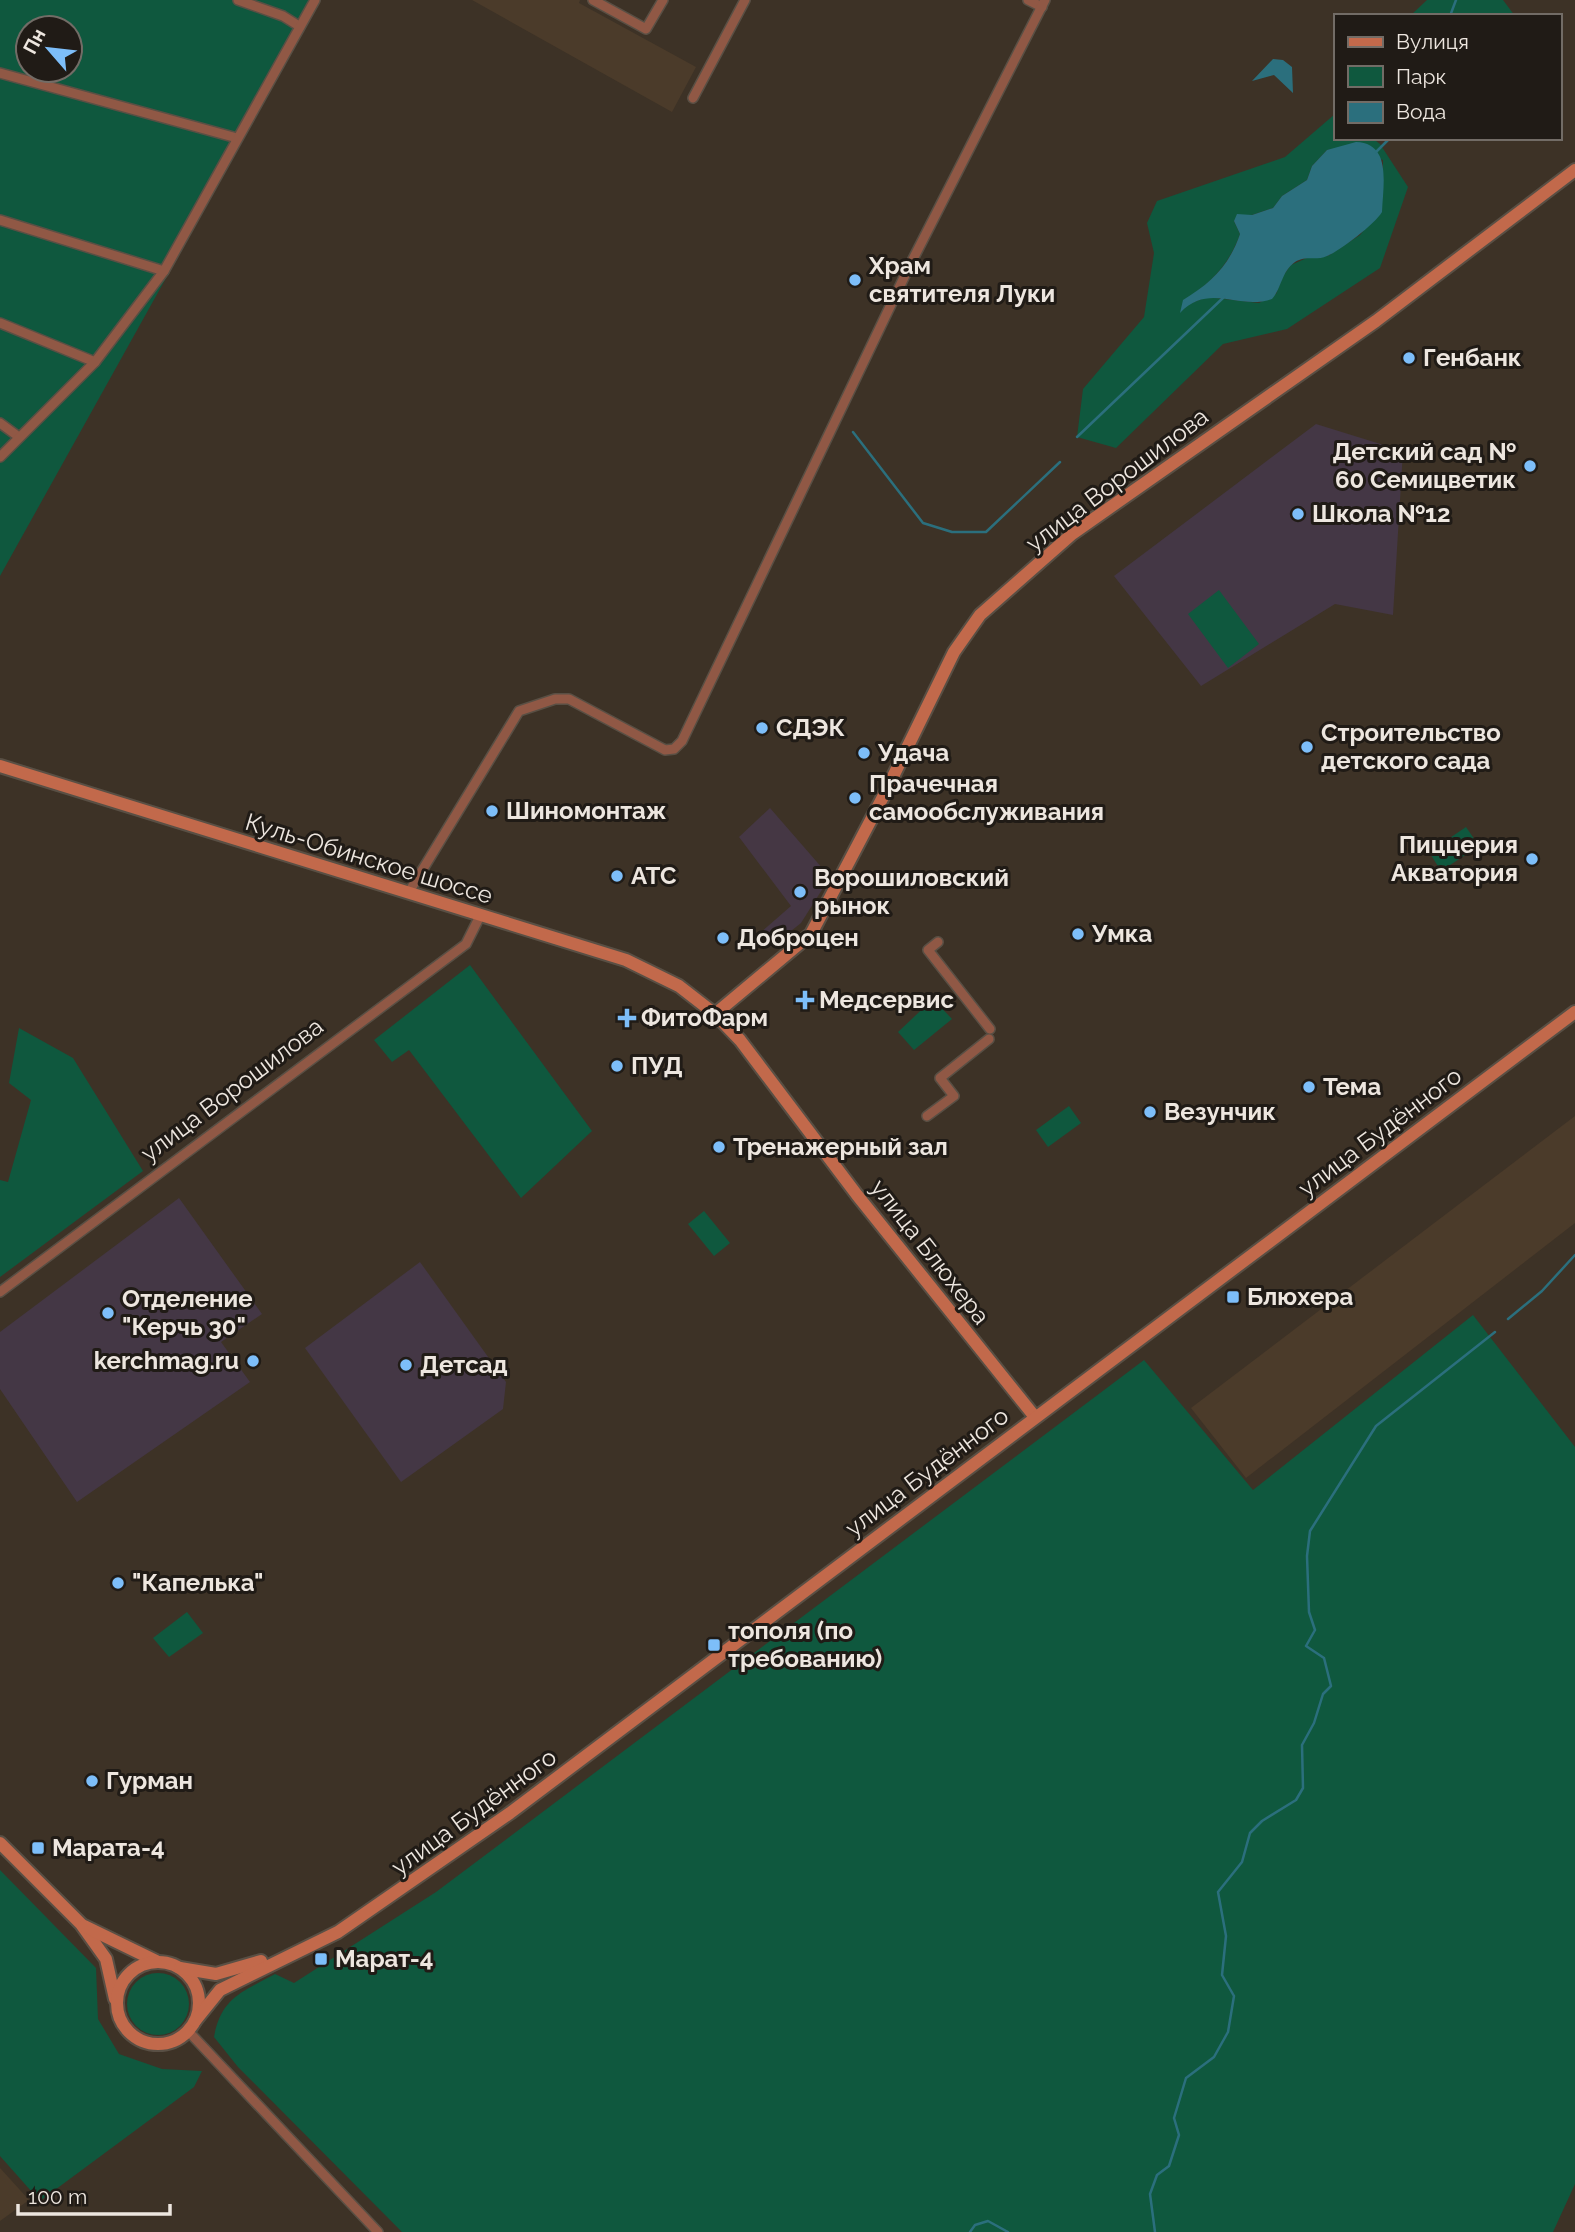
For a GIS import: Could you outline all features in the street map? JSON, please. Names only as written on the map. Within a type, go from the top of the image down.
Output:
[{"type":"main road","name":"улица Ворошилова","points":[[715,1014],[811,934],[884,795],[954,652],[980,615],[1072,534],[1376,321],[1575,170]]},
{"type":"main road","name":"Куль-Обинское шоссе","points":[[0,766],[626,960],[679,986],[715,1014]]},
{"type":"main road","name":"улица Будённого","points":[[295,1952],[338,1932],[521,1805],[1575,1012]]},
{"type":"main road","name":"улица Блюхера","points":[[715,1014],[740,1040],[857,1195],[1035,1417]]},
{"type":"main road","points":[[0,1843],[81,1924],[106,1959],[120,2019],[129,2033],[143,2042],[159,2044],[175,2040],[192,2026],[220,1990],[295,1952]]},
{"type":"main road","points":[[81,1924],[162,1964]]},
{"type":"main road","points":[[116,2003],[120,1986],[131,1972],[146,1963],[216,1974],[295,1952]]},
{"type":"main road","points":[[180,1968],[191,1979],[198,1993],[192,2026]]},
{"type":"street","points":[[238,0],[283,16],[299,26]]},
{"type":"street","points":[[0,457],[95,362],[164,271],[315,0]]},
{"type":"street","points":[[593,0],[646,29],[663,0]]},
{"type":"street","points":[[693,98],[745,0]]},
{"type":"street","points":[[409,892],[519,711],[555,699],[569,699],[660,748],[674,750],[682,741],[887,313],[1043,4],[1028,0]]},
{"type":"street","points":[[0,73],[237,138]]},
{"type":"street","points":[[0,220],[164,271]]},
{"type":"street","points":[[0,323],[95,362]]},
{"type":"street","points":[[0,423],[19,437]]},
{"type":"street","name":"улица Ворошилова","points":[[0,1292],[466,944],[480,916]]},
{"type":"street","points":[[926,1116],[954,1096],[940,1079],[989,1034],[928,950],[938,942]]},
{"type":"street","points":[[192,2026],[378,2232]]},
{"type":"shaded area","points":[[472,0],[580,0],[579,3],[696,67],[672,112]]},
{"type":"shaded area","name":"Школа №12","points":[[1316,424],[1403,451],[1393,615],[1335,604],[1201,686],[1114,576]]},
{"type":"shaded area","name":"Ворошиловский рынок","points":[[770,808],[830,877],[801,923],[771,947],[761,932],[791,906],[739,837]]},
{"type":"shaded area","points":[[1575,1116],[1575,1223],[1246,1478],[1191,1408]]},
{"type":"shaded area","points":[[179,1198],[262,1314],[221,1342],[250,1382],[77,1502],[0,1389],[0,1332]]},
{"type":"shaded area","name":"Детсад","points":[[420,1262],[506,1382],[503,1409],[401,1482],[305,1348]]},
{"type":"shaded area","points":[[0,2168],[29,2200],[0,2221]]},
{"type":"green space","points":[[0,0],[321,0],[0,576]]},
{"type":"green space","points":[[1427,0],[1503,0],[1514,14],[1412,14]]},
{"type":"green space","points":[[1334,115],[1334,140],[1375,140],[1408,187],[1380,268],[1287,329],[1223,344],[1116,448],[1077,437],[1083,389],[1144,317],[1154,253],[1147,223],[1157,201],[1285,157]],"holes":[[[1342,148],[1383,160],[1383,194],[1369,224],[1360,235],[1328,256],[1309,257],[1291,265],[1276,294],[1259,303],[1207,297],[1189,304],[1183,301],[1225,264],[1240,234],[1234,221],[1273,208],[1282,196],[1307,180],[1312,166],[1327,150]]]},
{"type":"green space","points":[[1219,590],[1259,644],[1228,668],[1188,614]]},
{"type":"green space","points":[[1466,827],[1479,846],[1441,871],[1429,852]]},
{"type":"green space","points":[[470,965],[592,1131],[521,1198],[409,1050],[392,1062],[374,1040]]},
{"type":"green space","points":[[933,999],[952,1019],[914,1050],[898,1032]]},
{"type":"green space","points":[[19,1028],[73,1058],[143,1171],[0,1277],[0,1180],[8,1182],[31,1100],[9,1083]]},
{"type":"green space","points":[[1069,1106],[1081,1123],[1048,1147],[1036,1130]]},
{"type":"green space","points":[[704,1211],[730,1243],[714,1256],[688,1224]]},
{"type":"green space","points":[[1473,1315],[1575,1447],[1575,2184],[1553,2232],[402,2232],[238,2067],[214,2037],[222,2013],[243,1992],[275,1974],[294,1983],[436,1892],[1144,1360],[1253,1490]]},
{"type":"green space","points":[[187,1612],[203,1633],[169,1657],[153,1638]]},
{"type":"green space","points":[[0,1870],[96,1968],[98,2019],[119,2054],[162,2069],[202,2071],[194,2087],[40,2201],[0,2156]]},
{"type":"green space","points":[[158,1973],[180,1982],[189,2004],[180,2026],[158,2035],[136,2026],[127,2004],[136,1982]]},
{"type":"water","points":[[1273,59],[1283,60],[1292,67],[1293,93],[1274,75],[1252,81]]},
{"type":"water","points":[[1356,142],[1367,144],[1375,150],[1383,167],[1382,212],[1373,223],[1333,253],[1295,262],[1287,270],[1272,299],[1248,302],[1202,299],[1180,313],[1183,300],[1218,273],[1236,245],[1240,234],[1234,221],[1237,214],[1252,215],[1273,208],[1282,196],[1307,180],[1312,166],[1327,150]]},
{"type":"waterway","points":[[1451,14],[1456,0]]},
{"type":"waterway","points":[[1376,152],[1388,140]]},
{"type":"waterway","points":[[1077,437],[1224,297]]},
{"type":"waterway","points":[[853,432],[923,523],[952,532],[986,532],[1060,462]]},
{"type":"waterway","points":[[1508,1319],[1542,1291],[1575,1255]]},
{"type":"waterway","points":[[1155,2232],[1150,2194],[1157,2175],[1169,2166],[1179,2135],[1174,2118],[1186,2078],[1214,2057],[1228,2032],[1234,1996],[1222,1975],[1226,1936],[1218,1892],[1242,1862],[1250,1833],[1262,1821],[1296,1800],[1303,1788],[1302,1745],[1314,1723],[1323,1694],[1331,1686],[1324,1658],[1306,1646],[1315,1630],[1309,1612],[1307,1556],[1310,1531],[1376,1426],[1495,1332]]},
{"type":"waterway","points":[[970,2232],[975,2225],[988,2221],[1008,2232]]},
{"type":"place","name":"Храм святителя Луки","points":[[855,280]]},
{"type":"place","name":"Генбанк","points":[[1409,358]]},
{"type":"place","name":"Детский сад № 60 Семицветик","points":[[1530,466]]},
{"type":"place","name":"Школа №12","points":[[1298,514]]},
{"type":"place","name":"СДЭК","points":[[762,728]]},
{"type":"place","name":"Строительство детского сада","points":[[1307,747]]},
{"type":"place","name":"Удача","points":[[864,753]]},
{"type":"place","name":"Прачечная самообслуживания","points":[[855,798]]},
{"type":"place","name":"Шиномонтаж","points":[[492,811]]},
{"type":"place","name":"Пиццерия Акватория","points":[[1532,859]]},
{"type":"place","name":"АТС","points":[[617,876]]},
{"type":"place","name":"Ворошиловский рынок","points":[[800,892]]},
{"type":"place","name":"Умка","points":[[1078,934]]},
{"type":"place","name":"Доброцен","points":[[723,938]]},
{"type":"place","name":"Медсервис","points":[[805,1000]]},
{"type":"place","name":"ФитоФарм","points":[[627,1018]]},
{"type":"place","name":"ПУД","points":[[617,1066]]},
{"type":"place","name":"Тема","points":[[1309,1087]]},
{"type":"place","name":"Везунчик","points":[[1150,1112]]},
{"type":"place","name":"Тренажерный зал","points":[[719,1147]]},
{"type":"place","name":"Блюхера","points":[[1233,1297]]},
{"type":"place","name":"Отделение \"Керчь 30\"","points":[[108,1313]]},
{"type":"place","name":"kerchmag.ru","points":[[253,1361]]},
{"type":"place","name":"Детсад","points":[[406,1365]]},
{"type":"place","name":"\"Капелька\"","points":[[118,1583]]},
{"type":"place","name":"тополя (по требованию)","points":[[714,1645]]},
{"type":"place","name":"Гурман","points":[[92,1781]]},
{"type":"place","name":"Марата-4","points":[[38,1848]]},
{"type":"place","name":"Марат-4","points":[[321,1959]]}]
